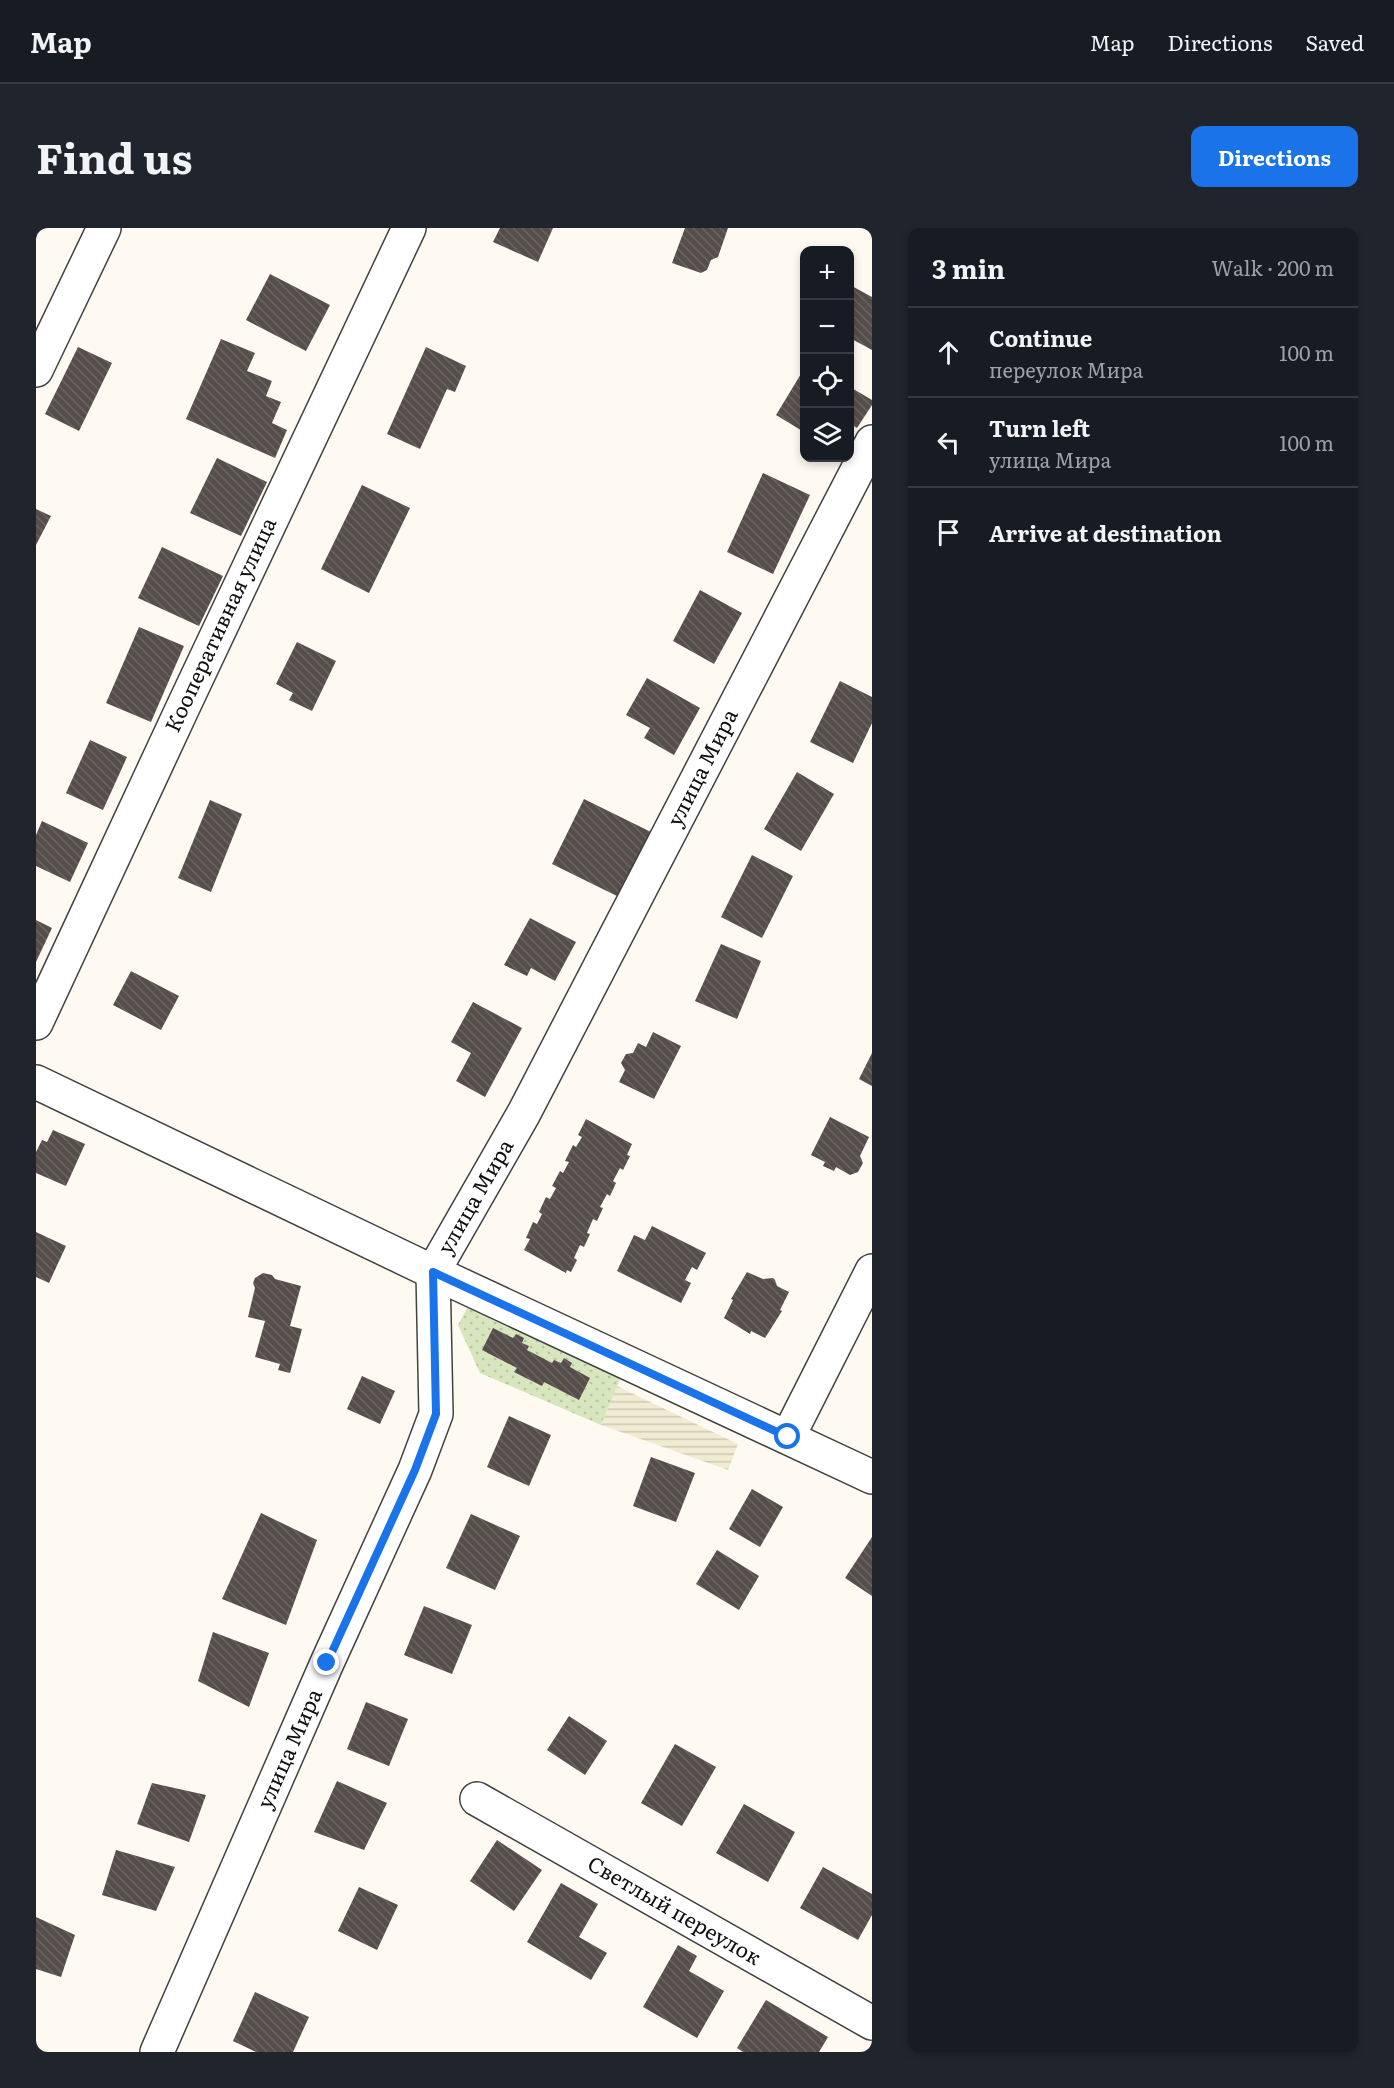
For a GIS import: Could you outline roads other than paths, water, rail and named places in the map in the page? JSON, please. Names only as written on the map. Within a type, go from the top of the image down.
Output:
[{"type":"street","points":[[36,370],[104,228]]},
{"type":"street","name":"Кооперативная улица","points":[[36,1023],[409,228]]},
{"type":"street","name":"улица Мира","points":[[156,2052],[415,1470],[436,1414],[433,1272],[524,1113],[872,442]]},
{"type":"street","points":[[36,1082],[433,1272],[872,1477]]},
{"type":"street","points":[[788,1437],[872,1271]]},
{"type":"street","name":"Светлый переулок","points":[[477,1799],[872,2023]]}]
